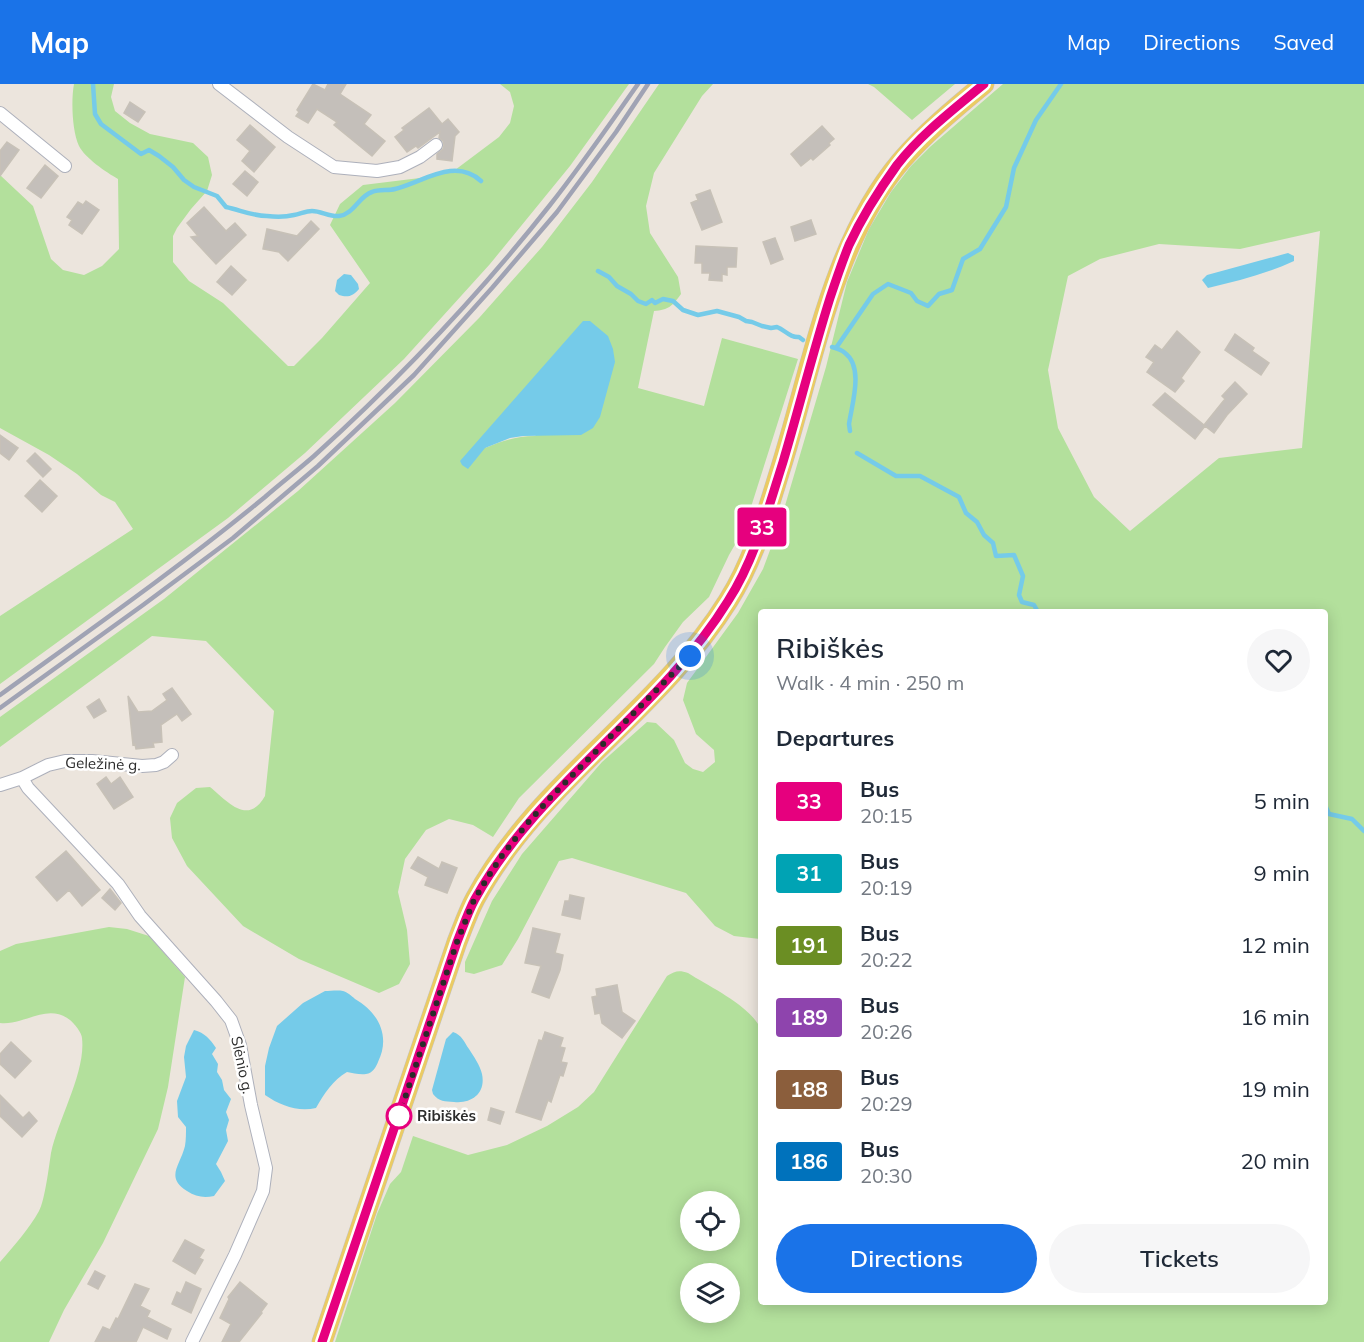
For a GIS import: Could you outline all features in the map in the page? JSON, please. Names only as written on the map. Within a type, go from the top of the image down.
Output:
[{"type":"main road","points":[[322,1342],[457,942],[474,900],[501,857],[526,825],[690,656],[730,598],[758,540],[823,321],[849,246],[875,198],[899,163],[917,143],[984,84]]},
{"type":"street","points":[[219,84],[288,137],[334,167],[377,171],[400,167],[420,157],[436,145]]},
{"type":"street","points":[[0,113],[65,166]]},
{"type":"street","name":"Geležinė g.","points":[[0,785],[22,778],[48,765],[65,761],[92,760],[142,766],[156,765],[172,755]]},
{"type":"street","name":"Slėnio g.","points":[[22,778],[28,788],[118,884],[140,916],[216,1001],[231,1020],[240,1045],[251,1106],[266,1168],[263,1191],[192,1342]]},
{"type":"green space","points":[[74,84],[114,84],[111,97],[115,111],[130,123],[150,134],[193,143],[208,157],[212,175],[207,191],[191,209],[173,236],[173,262],[189,281],[223,303],[288,366],[294,366],[370,283],[330,225],[340,204],[363,185],[428,177],[455,170],[499,137],[510,123],[514,106],[510,92],[500,84],[629,84],[570,166],[490,264],[404,359],[305,453],[228,518],[0,684],[0,616],[133,529],[115,502],[101,495],[77,474],[49,455],[0,428],[0,175],[33,206],[51,259],[63,270],[84,275],[102,266],[119,249],[118,179],[91,160],[79,146],[73,115]]},
{"type":"green space","points":[[659,84],[713,84],[702,96],[654,173],[646,206],[650,233],[678,277],[681,294],[670,307],[654,311],[638,388],[704,406],[722,338],[798,359],[744,529],[709,597],[683,622],[654,664],[519,798],[493,837],[473,825],[449,819],[426,830],[405,859],[398,892],[407,930],[410,964],[399,984],[379,993],[299,959],[243,926],[187,866],[172,838],[170,818],[177,803],[196,788],[210,787],[231,804],[245,810],[258,805],[265,796],[274,711],[206,641],[152,636],[0,747],[0,717],[164,599],[298,491],[395,403],[479,318],[542,247],[592,182]],"holes":[[[615,362],[535,436],[509,439],[485,448]]]},
{"type":"green space","points":[[868,84],[955,84],[912,120]]},
{"type":"green space","points":[[1003,84],[1364,84],[1364,1342],[335,1342],[377,1214],[390,1184],[401,1172],[413,1136],[468,1155],[507,1145],[547,1126],[578,1107],[594,1092],[667,976],[680,971],[688,973],[727,997],[746,1011],[758,1024],[758,1305],[1328,1305],[1328,609],[758,609],[758,939],[734,936],[715,926],[686,893],[572,858],[559,861],[502,965],[474,974],[465,972],[465,962],[492,901],[522,854],[602,762],[647,722],[656,723],[674,740],[685,763],[693,769],[703,772],[715,762],[714,750],[696,734],[683,700],[687,683],[738,613],[763,569],[779,526],[826,367],[847,282],[869,229],[891,192],[911,166],[931,146]],"holes":[[[1320,231],[1302,448],[1219,458],[1130,531],[1094,497],[1058,428],[1048,370],[1068,276],[1100,259],[1159,244],[1240,249]]]},
{"type":"green space","points":[[109,927],[127,929],[149,936],[185,977],[168,1087],[158,1129],[103,1243],[64,1310],[49,1342],[0,1342],[0,1262],[26,1231],[41,1206],[51,1153],[80,1066],[82,1038],[72,1021],[53,1013],[0,1023],[0,951],[16,944]]},
{"type":"water","points":[[1288,253],[1294,256],[1294,261],[1241,280],[1208,288],[1202,280],[1207,275]]},
{"type":"water","points":[[344,274],[351,275],[358,284],[359,289],[350,296],[339,295],[335,291],[337,280]]},
{"type":"water","points":[[583,321],[590,321],[608,336],[615,362],[600,417],[593,428],[581,435],[510,438],[485,448],[468,469],[462,465],[460,461]]},
{"type":"water","points":[[325,991],[345,992],[370,1011],[380,1026],[382,1052],[374,1070],[366,1074],[347,1072],[333,1083],[316,1108],[290,1107],[265,1095],[265,1066],[269,1048],[277,1026],[303,1003]]},
{"type":"water","points":[[194,1030],[207,1037],[216,1048],[212,1054],[218,1064],[217,1072],[224,1090],[231,1099],[226,1112],[229,1120],[226,1130],[228,1141],[216,1164],[225,1181],[214,1196],[210,1197],[190,1193],[180,1186],[175,1176],[185,1146],[186,1134],[186,1127],[178,1117],[177,1101],[186,1077],[184,1057],[186,1046]]},
{"type":"water","points":[[453,1032],[464,1041],[477,1061],[483,1081],[480,1092],[476,1096],[461,1102],[440,1100],[435,1097],[432,1090],[446,1039]]},
{"type":"building","points":[[313,84],[325,90],[328,84],[346,84],[340,94],[371,115],[364,124],[385,141],[372,156],[334,125],[337,122],[317,109],[308,123],[296,116],[299,112],[297,110]]},
{"type":"building","points":[[130,102],[145,112],[138,122],[124,113]]},
{"type":"building","points":[[429,108],[442,124],[448,119],[459,132],[455,136],[452,161],[437,159],[437,154],[444,145],[439,138],[440,132],[418,148],[416,146],[407,152],[395,137],[404,130],[402,128]]},
{"type":"building","points":[[250,125],[275,147],[254,172],[242,161],[250,151],[237,140]]},
{"type":"building","points":[[822,126],[834,139],[813,160],[811,158],[801,166],[791,154]]},
{"type":"building","points":[[7,142],[19,150],[0,176],[0,151]]},
{"type":"building","points":[[45,165],[58,176],[41,198],[27,188]]},
{"type":"building","points":[[245,171],[258,182],[247,196],[233,184]]},
{"type":"building","points":[[710,190],[722,222],[702,230],[691,203],[698,200],[696,195]]},
{"type":"building","points":[[86,201],[99,210],[82,234],[69,225],[72,220],[67,217],[78,202],[83,205]]},
{"type":"building","points":[[204,207],[226,231],[235,223],[246,235],[216,264],[191,237],[198,236],[187,223]]},
{"type":"building","points":[[811,220],[816,234],[795,241],[791,227]]},
{"type":"building","points":[[311,221],[319,229],[288,261],[279,252],[263,249],[267,229],[297,236]]},
{"type":"building","points":[[775,238],[783,259],[771,264],[763,242]]},
{"type":"building","points":[[696,246],[737,248],[736,267],[727,267],[727,275],[722,274],[722,281],[709,280],[710,273],[702,273],[702,263],[695,263]]},
{"type":"building","points":[[231,266],[246,280],[232,295],[217,282]]},
{"type":"building","points":[[1177,331],[1200,352],[1181,378],[1184,381],[1175,392],[1147,372],[1154,362],[1146,357],[1155,345],[1162,350]]},
{"type":"building","points":[[1235,334],[1254,348],[1252,351],[1269,363],[1261,375],[1225,350]]},
{"type":"building","points":[[1235,382],[1247,394],[1214,433],[1205,426],[1195,439],[1153,405],[1165,393],[1204,425],[1225,399],[1222,396]]},
{"type":"building","points":[[0,435],[18,448],[9,460],[0,453]]},
{"type":"building","points":[[35,453],[51,469],[43,477],[27,461]]},
{"type":"building","points":[[40,480],[57,496],[42,512],[25,496]]},
{"type":"building","points":[[172,688],[191,714],[182,721],[177,714],[161,725],[162,742],[153,743],[154,747],[136,749],[135,744],[133,745],[128,696],[138,712],[152,711],[167,700],[163,694]]},
{"type":"building","points":[[99,699],[106,711],[94,718],[87,707]]},
{"type":"building","points":[[106,777],[111,784],[120,777],[133,797],[114,809],[97,784]]},
{"type":"building","points":[[66,851],[100,890],[82,906],[69,890],[57,901],[36,877]]},
{"type":"building","points":[[418,857],[439,869],[442,862],[457,868],[447,893],[425,885],[428,877],[411,868]]},
{"type":"building","points":[[110,889],[121,903],[115,910],[102,898]]},
{"type":"building","points":[[570,895],[584,898],[580,919],[562,915],[565,901],[569,901]]},
{"type":"building","points":[[533,928],[560,934],[555,953],[563,955],[549,998],[532,992],[541,966],[525,963]]},
{"type":"building","points":[[617,985],[622,1012],[635,1021],[622,1038],[602,1023],[600,1013],[595,1014],[592,997],[597,996],[596,989]]},
{"type":"building","points":[[545,1032],[563,1038],[560,1047],[565,1048],[561,1062],[567,1063],[563,1076],[560,1075],[551,1102],[548,1100],[541,1120],[516,1112],[539,1040],[542,1041]]},
{"type":"building","points":[[11,1042],[31,1061],[15,1078],[0,1064],[0,1054]]},
{"type":"building","points":[[0,1095],[23,1118],[29,1112],[37,1121],[22,1137],[0,1116]]},
{"type":"building","points":[[491,1108],[504,1112],[500,1124],[488,1120]]},
{"type":"building","points":[[185,1240],[204,1250],[199,1258],[203,1260],[195,1274],[173,1261]]},
{"type":"building","points":[[95,1271],[105,1276],[98,1289],[88,1284]]},
{"type":"building","points":[[186,1282],[201,1289],[191,1313],[172,1304],[177,1292],[181,1294]]},
{"type":"building","points":[[240,1282],[267,1304],[239,1342],[222,1342],[231,1324],[220,1318],[228,1297]]},
{"type":"building","points":[[135,1284],[149,1289],[140,1306],[150,1311],[147,1317],[171,1329],[167,1339],[143,1327],[136,1342],[95,1342],[103,1327],[110,1330],[116,1318],[118,1319]]},
{"type":"waterway","points":[[93,84],[95,114],[101,124],[141,154],[149,150],[159,156],[184,180],[194,187],[217,196],[226,207],[252,214],[291,216],[312,211],[339,216],[349,212],[367,194],[395,189],[439,173],[461,171],[481,181]]},
{"type":"waterway","points":[[836,348],[873,294],[888,284],[911,293],[917,301],[928,306],[939,294],[952,290],[963,259],[980,249],[1006,207],[1014,168],[1036,120],[1061,84]]},
{"type":"waterway","points":[[598,271],[638,301],[646,304],[652,300],[655,303],[663,299],[673,301],[683,310],[698,315],[717,311],[762,326],[777,327],[803,340]]},
{"type":"waterway","points":[[832,347],[845,353],[851,359],[854,367],[855,386],[850,431]]},
{"type":"waterway","points":[[857,453],[896,476],[920,476],[959,497],[966,513],[977,522],[984,535],[993,543],[996,556],[1014,555],[1023,576],[1019,595],[1022,602],[1034,605],[1036,609]]},
{"type":"waterway","points":[[1328,812],[1329,814],[1352,819],[1364,831]]},
{"type":"railway","points":[[0,695],[200,548],[265,497],[346,427],[467,304],[561,190],[638,84]]},
{"type":"railway","points":[[0,708],[233,538],[318,466],[414,375],[557,212],[648,84]]},
{"type":"bus line","name":"33","points":[[322,1342],[457,942],[474,900],[501,857],[526,825],[690,656],[730,598],[758,540],[787,449],[823,321],[849,246],[865,214],[899,163],[917,143],[984,84]]},
{"type":"place","name":"Ribiškės","points":[[399,1116]]},
{"type":"route","points":[[399,1116],[457,942],[474,900],[486,880],[526,825],[551,797],[690,656]]}]
